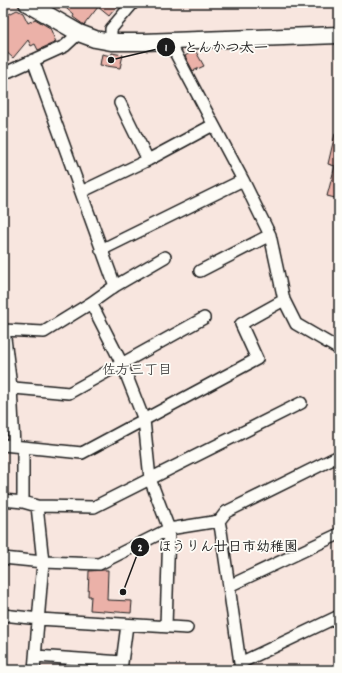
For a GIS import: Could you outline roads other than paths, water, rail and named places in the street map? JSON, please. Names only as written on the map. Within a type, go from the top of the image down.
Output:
[{"type":"street","points":[[27,3],[79,34],[111,42],[339,35]]},
{"type":"street","points":[[111,42],[111,29],[133,3]]},
{"type":"street","points":[[3,74],[65,46],[79,34]]},
{"type":"street","points":[[169,41],[243,180],[270,235],[284,300],[296,324],[339,349]]},
{"type":"street","points":[[33,60],[115,286]]},
{"type":"street","points":[[120,103],[148,160]]},
{"type":"street","points":[[81,192],[148,160],[213,125]]},
{"type":"street","points":[[101,250],[243,180]]},
{"type":"street","points":[[200,271],[270,235]]},
{"type":"street","points":[[23,502],[13,446],[3,330],[44,332],[91,303],[115,286],[165,257]]},
{"type":"street","points":[[13,446],[82,452],[144,420],[257,359],[241,324],[284,300]]},
{"type":"street","points":[[91,303],[122,364],[144,420],[150,479],[169,529],[166,626]]},
{"type":"street","points":[[7,387],[69,393],[204,318]]},
{"type":"street","points":[[3,500],[23,502],[37,506],[94,507],[301,403]]},
{"type":"street","points":[[3,558],[43,562],[99,564],[169,529],[219,521],[226,512],[339,456]]},
{"type":"street","points":[[34,670],[43,562],[37,506]]},
{"type":"street","points":[[219,521],[240,666],[339,616]]},
{"type":"street","points":[[229,586],[339,534]]},
{"type":"street","points":[[3,615],[39,619],[187,628]]},
{"type":"street","points":[[36,656],[121,666],[127,625]]},
{"type":"place","name":"とんかつ太一","points":[[111,60]]},
{"type":"place","name":"ほうりん廿日市幼稚園","points":[[123,592]]},
{"type":"district","name":"佐方三丁目","points":[[137,369]]}]
